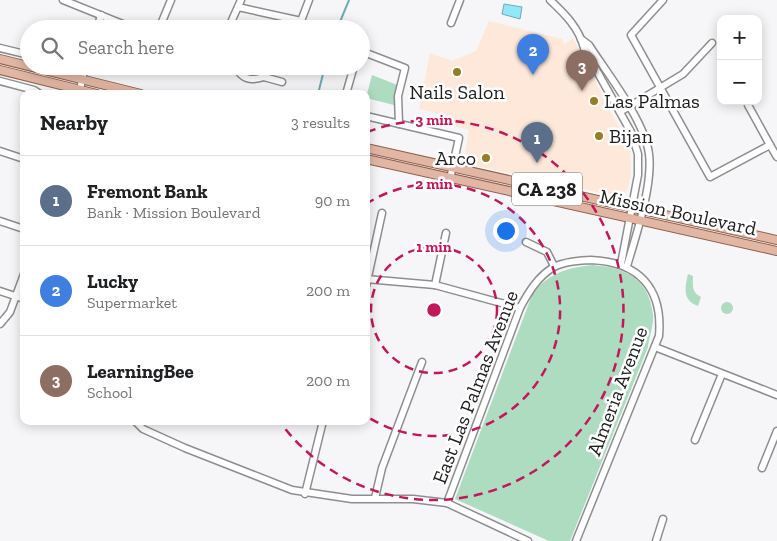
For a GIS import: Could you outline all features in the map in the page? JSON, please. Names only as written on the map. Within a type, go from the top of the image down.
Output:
[{"type":"main road","points":[[0,59],[20,64]]},
{"type":"main road","points":[[0,70],[73,90]]},
{"type":"main road","points":[[65,75],[125,90]]},
{"type":"main road","name":"Mission Boulevard","points":[[370,149],[777,240]]},
{"type":"main road","name":"Mission Boulevard","points":[[370,160],[777,251]]},
{"type":"street","points":[[62,0],[113,20]]},
{"type":"street","points":[[163,20],[171,0]]},
{"type":"street","points":[[301,20],[309,0]]},
{"type":"street","points":[[451,23],[460,0]]},
{"type":"street","points":[[550,0],[567,17],[581,39],[584,48],[631,132],[638,154],[638,175],[624,265]]},
{"type":"street","points":[[663,0],[631,35],[710,177],[770,145]]},
{"type":"street","points":[[232,20],[239,3],[298,20]]},
{"type":"street","points":[[100,20],[101,15]]},
{"type":"street","points":[[581,39],[589,44],[629,107],[644,136],[650,156],[648,179],[639,220],[624,265]]},
{"type":"street","points":[[620,112],[683,74],[712,43]]},
{"type":"street","points":[[0,48],[20,53]]},
{"type":"street","points":[[370,54],[405,68],[398,96],[399,124]]},
{"type":"street","points":[[80,90],[83,75]]},
{"type":"street","points":[[262,75],[282,82]]},
{"type":"street","points":[[347,90],[351,75]]},
{"type":"street","points":[[0,81],[34,90]]},
{"type":"street","points":[[748,105],[777,157]]},
{"type":"street","points":[[370,117],[459,138],[450,178]]},
{"type":"street","points":[[0,151],[20,158]]},
{"type":"street","points":[[370,266],[382,213]]},
{"type":"street","points":[[0,221],[20,227]]},
{"type":"street","points":[[435,285],[446,233]]},
{"type":"street","points":[[526,242],[547,252],[554,266],[588,260],[624,265]]},
{"type":"street","name":"Almeria Avenue","points":[[576,541],[659,336],[661,319],[658,301],[644,281],[624,265]]},
{"type":"street","name":"East Las Palmas Avenue","points":[[447,503],[520,308],[531,289],[554,266]]},
{"type":"street","points":[[370,279],[435,285],[520,308]]},
{"type":"street","points":[[0,324],[10,312],[20,287]]},
{"type":"street","points":[[0,291],[20,297]]},
{"type":"street","points":[[655,347],[777,395]]},
{"type":"street","points":[[375,498],[382,468],[422,362]]},
{"type":"street","points":[[695,440],[722,374]]},
{"type":"street","points":[[140,425],[186,448],[304,494],[352,499],[375,498],[447,503],[528,541]]},
{"type":"street","points":[[304,494],[322,425]]},
{"type":"street","points":[[762,468],[777,430]]},
{"type":"street","points":[[656,541],[663,519]]},
{"type":"shaded area","points":[[489,21],[562,39],[564,45],[573,38],[630,149],[631,173],[625,193],[615,196],[467,164],[464,160],[469,130],[447,124],[448,116],[419,109],[430,53],[452,61],[476,51]]},
{"type":"green space","points":[[372,75],[400,86],[398,106],[370,99],[370,90],[368,90]]},
{"type":"green space","points":[[593,265],[616,269],[634,277],[647,292],[651,302],[653,323],[648,347],[570,541],[549,541],[455,499],[532,295],[544,281],[558,273]]},
{"type":"green space","points":[[688,274],[693,276],[694,291],[701,297],[698,306],[687,297]]},
{"type":"green space","points":[[727,302],[733,308],[727,314],[721,308]]},
{"type":"water","points":[[504,4],[522,7],[520,19],[502,14]]},
{"type":"waterway","points":[[341,20],[349,0]]},
{"type":"waterway","points":[[319,90],[323,75]]},
{"type":"place","name":"Nails Salon","points":[[457,72]]},
{"type":"place","name":"Lucky","points":[[533,75]]},
{"type":"place","name":"LearningBee","points":[[582,91]]},
{"type":"place","name":"Las Palmas","points":[[594,101]]},
{"type":"place","name":"Bijan","points":[[599,136]]},
{"type":"place","name":"Arco","points":[[486,158]]},
{"type":"place","name":"Fremont Bank","points":[[537,163]]}]
